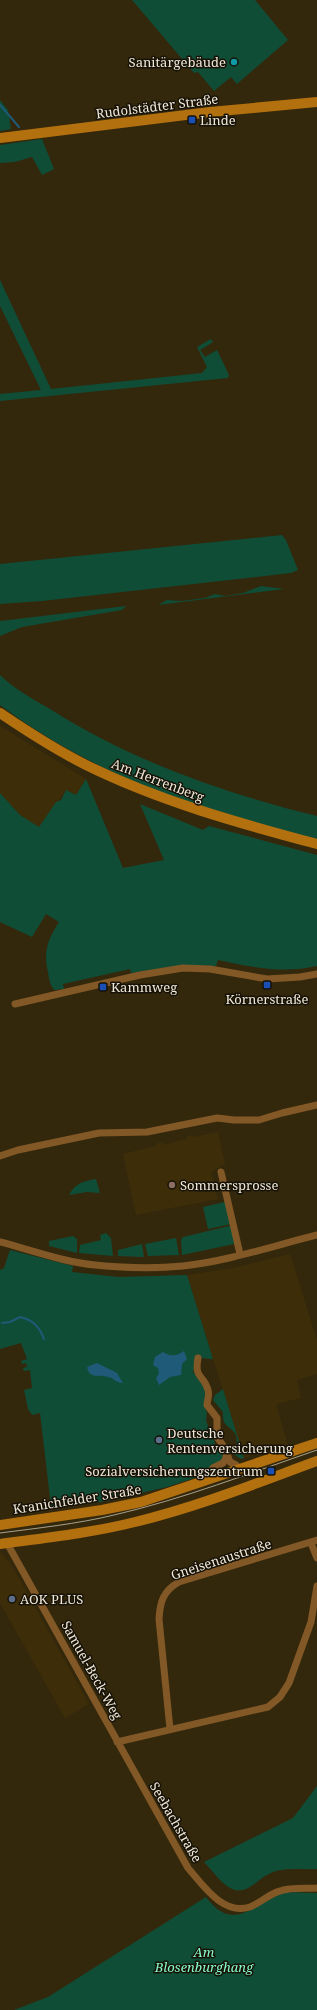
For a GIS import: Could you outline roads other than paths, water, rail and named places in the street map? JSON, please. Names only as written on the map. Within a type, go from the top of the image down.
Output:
[{"type":"main road","name":"Rudolstädter Straße","points":[[0,138],[210,112],[317,102]]},
{"type":"main road","name":"Am Herrenberg","points":[[0,713],[65,754],[132,786],[242,824],[317,844]]},
{"type":"main road","name":"Kranichfelder Straße","points":[[2,1524],[102,1510],[141,1502],[317,1443]]},
{"type":"main road","points":[[4,1543],[96,1530],[137,1521],[216,1497],[317,1461]]},
{"type":"main road","name":"Samuel-Beck-Weg","points":[[2,1524],[4,1543]]},
{"type":"street","points":[[15,1004],[145,973],[177,969],[210,969],[267,979],[300,977],[317,974]]},
{"type":"street","points":[[0,1156],[18,1150],[99,1133],[147,1132],[217,1118],[259,1120],[317,1105]]},
{"type":"street","points":[[221,1172],[240,1254]]},
{"type":"street","points":[[0,1242],[50,1256],[93,1265],[115,1267],[183,1266],[317,1235]]},
{"type":"street","points":[[198,1358],[196,1370],[207,1386],[209,1392],[207,1405],[217,1418],[217,1437],[224,1445],[230,1462],[236,1465]]},
{"type":"street","points":[[209,1475],[213,1468],[223,1463],[227,1454]]},
{"type":"street","name":"Gneisenaustraße","points":[[170,1729],[159,1619],[160,1606],[166,1592],[179,1582],[314,1542],[317,1558]]},
{"type":"street","name":"Samuel-Beck-Weg","points":[[4,1543],[117,1742]]},
{"type":"street","points":[[117,1742],[268,1707],[280,1697],[289,1682],[311,1622],[317,1586]]},
{"type":"street","name":"Seebachstraße","points":[[117,1742],[188,1868],[217,1899],[232,1908],[245,1908],[280,1890],[317,1888]]},
{"type":"water","points":[[184,1351],[187,1359],[182,1364],[181,1375],[170,1377],[159,1385],[156,1378],[159,1374],[158,1368],[153,1365],[155,1357],[163,1352],[169,1355],[174,1355]]},
{"type":"water","points":[[97,1363],[117,1373],[123,1383],[105,1376],[95,1376],[90,1374],[87,1367]]},
{"type":"waterway","points":[[0,105],[19,127]]},
{"type":"waterway","points":[[2,1323],[10,1322],[20,1317],[25,1318],[35,1324],[40,1330],[44,1339]]},
{"type":"tram line","points":[[0,1533],[57,1526],[140,1509],[216,1485],[317,1450]]},
{"type":"place","name":"Sanitärgebäude","points":[[234,62]]},
{"type":"place","name":"Linde","points":[[192,120]]},
{"type":"place","name":"Körnerstraße","points":[[267,985]]},
{"type":"place","name":"Kammweg","points":[[103,987]]},
{"type":"place","name":"Sommersprosse","points":[[172,1185]]},
{"type":"place","name":"Deutsche Rentenversicherung","points":[[159,1440]]},
{"type":"place","name":"Sozialversicherungszentrum","points":[[271,1471]]},
{"type":"place","name":"AOK PLUS","points":[[12,1599]]},
{"type":"park label","name":"Am Blosenburghang","points":[[204,1960]]}]
